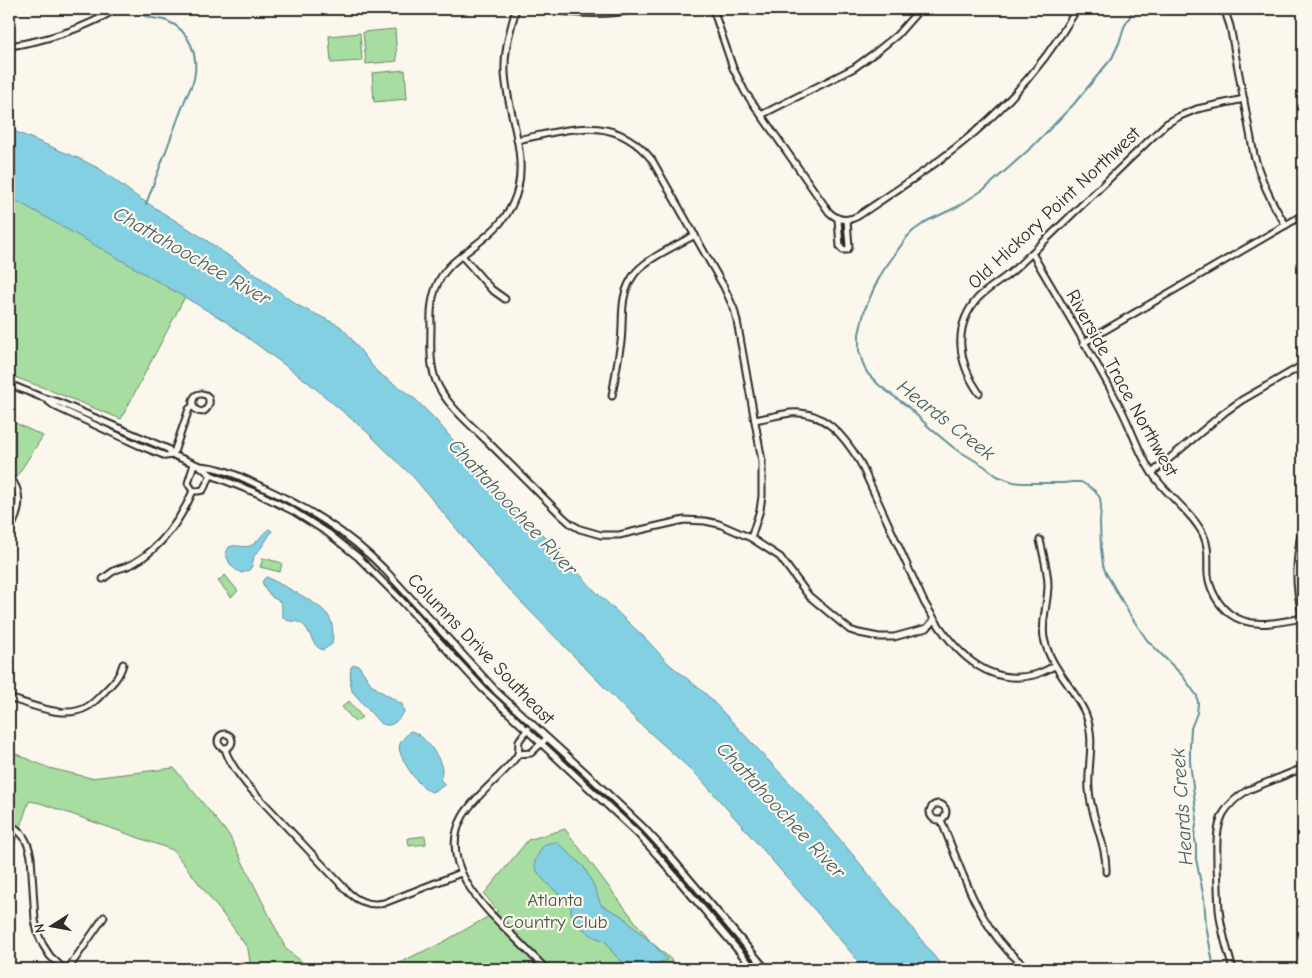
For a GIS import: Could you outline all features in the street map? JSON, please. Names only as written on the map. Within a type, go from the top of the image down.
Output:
[{"type":"street","points":[[9,46],[58,36],[80,28],[116,9]]},
{"type":"street","points":[[516,9],[506,46],[504,64],[520,159],[518,189],[513,204],[496,229],[452,263],[436,285],[430,313],[431,358],[436,380],[442,392],[450,403],[562,516],[580,530],[601,535],[619,535],[671,522],[692,520],[719,524],[751,538],[780,557],[809,596],[850,630],[879,637],[894,637],[927,628],[934,620]]},
{"type":"street","points":[[552,9],[581,13],[602,13],[636,9]]},
{"type":"street","points":[[713,9],[727,52],[745,92],[829,212],[838,219],[847,220],[858,216],[934,164],[976,131],[1007,102],[1034,72],[1077,9]]},
{"type":"street","points":[[761,116],[854,68],[897,35],[920,9]]},
{"type":"street","points":[[1222,9],[1230,26],[1254,155],[1259,172],[1270,199],[1286,225]]},
{"type":"street","name":"Old Hickory Point Northwest","points":[[979,393],[968,375],[962,358],[961,338],[965,320],[980,296],[1032,253],[1166,124],[1198,109],[1244,99]]},
{"type":"street","points":[[517,140],[574,129],[606,130],[626,138],[652,160],[724,287],[734,309],[762,462],[763,484],[760,510],[751,538]]},
{"type":"street","points":[[1083,342],[1303,215]]},
{"type":"street","points":[[838,219],[840,247],[843,250],[847,250],[849,247],[847,220]]},
{"type":"street","points":[[612,396],[621,342],[622,302],[629,282],[646,263],[695,235]]},
{"type":"street","name":"Riverside Trace Northwest","points":[[1032,253],[1119,404],[1140,453],[1152,473],[1202,533],[1208,551],[1210,586],[1216,598],[1225,609],[1238,619],[1255,624],[1268,624],[1303,618]]},
{"type":"street","points":[[462,256],[491,289],[505,299]]},
{"type":"street","points":[[1152,473],[1242,400],[1303,365]]},
{"type":"street","name":"Columns Drive Southeast","points":[[9,384],[58,402],[168,449],[173,455],[194,464],[214,467],[267,489],[326,520],[375,561],[498,693],[602,788],[650,835],[766,969]]},
{"type":"street","points":[[173,455],[189,410],[193,406]]},
{"type":"street","points":[[755,420],[790,413],[808,414],[821,419],[843,437],[860,462],[915,584],[934,620],[964,656],[976,666],[989,672],[1009,676],[1025,676],[1055,666]]},
{"type":"street","points":[[193,491],[188,483],[194,464]]},
{"type":"street","name":"Columns Drive Southeast","points":[[200,466],[211,475],[259,494],[293,511],[328,533],[372,570],[483,689],[638,834],[754,969]]},
{"type":"street","points":[[193,491],[204,490],[211,475]]},
{"type":"street","points":[[9,477],[16,486],[19,503],[18,514],[9,530]]},
{"type":"street","points":[[103,579],[115,570],[136,562],[161,542],[178,521],[193,491]]},
{"type":"street","points":[[1302,527],[1296,580],[1303,618]]},
{"type":"street","points":[[1040,540],[1048,584],[1044,637],[1055,666],[1082,707],[1090,727],[1092,747],[1089,792],[1106,859],[1106,872]]},
{"type":"street","points":[[9,698],[53,711],[76,712],[93,704],[118,678],[124,664]]},
{"type":"street","points":[[532,724],[520,740],[518,754],[471,805],[460,822],[456,836],[456,848],[457,861],[461,873],[485,909],[546,969]]},
{"type":"street","points":[[518,754],[530,753],[547,738]]},
{"type":"street","points":[[225,748],[226,753],[247,784],[349,893],[359,901],[370,904],[384,903],[461,873]]},
{"type":"street","points":[[1233,969],[1224,937],[1219,908],[1216,840],[1218,826],[1228,807],[1241,794],[1303,768]]},
{"type":"street","points":[[942,820],[980,913],[1000,942],[1029,969]]},
{"type":"street","points":[[9,824],[24,836],[29,848],[35,920],[40,939],[50,956],[66,969],[104,917]]},
{"type":"green space","points":[[395,29],[397,61],[366,64],[363,32]]},
{"type":"green space","points":[[360,33],[362,61],[331,63],[329,36]]},
{"type":"green space","points":[[405,70],[407,99],[374,102],[372,73]]},
{"type":"green space","points":[[9,186],[187,293],[121,419],[9,375]]},
{"type":"green space","points":[[9,420],[43,436],[15,479],[9,472]]},
{"type":"green space","points":[[263,558],[282,563],[280,572],[260,567]]},
{"type":"green space","points":[[225,575],[238,591],[231,597],[218,581]]},
{"type":"green space","points":[[349,701],[362,717],[355,722],[342,707]]},
{"type":"green space","points":[[9,751],[49,768],[91,778],[174,768],[229,835],[286,949],[306,965],[316,969],[251,969],[248,949],[173,850],[40,803],[29,801],[15,842],[9,875]]},
{"type":"green space","name":"Atlanta Country Club","points":[[565,829],[650,941],[682,969],[389,969],[438,945],[498,911],[484,894],[528,840]]},
{"type":"green space","points":[[425,836],[426,844],[409,846],[408,838]]},
{"type":"water","name":"Chattahoochee River","points":[[9,129],[100,169],[136,196],[200,236],[297,305],[340,326],[377,372],[414,398],[435,419],[494,488],[548,540],[597,593],[645,638],[669,664],[706,694],[816,811],[944,969],[865,969],[699,777],[636,720],[495,575],[415,479],[367,432],[309,383],[225,321],[128,264],[9,198]]},
{"type":"water","points":[[269,529],[272,531],[254,556],[249,570],[242,573],[233,568],[229,563],[226,553],[229,547],[250,546]]},
{"type":"water","points":[[267,577],[307,599],[327,614],[332,625],[332,644],[323,650],[319,648],[313,642],[305,626],[299,622],[285,619],[282,615],[280,602],[270,595],[262,582]]},
{"type":"water","points":[[354,665],[359,666],[371,684],[402,704],[404,712],[390,725],[379,722],[352,691],[351,667]]},
{"type":"water","points":[[410,731],[426,741],[439,760],[442,772],[440,779],[445,785],[432,792],[425,789],[417,781],[401,754],[400,744]]},
{"type":"water","points":[[557,842],[584,867],[601,905],[624,917],[655,946],[667,959],[665,961],[659,962],[654,969],[635,969],[620,960],[605,941],[594,937],[578,925],[571,912],[571,904],[544,880],[536,869],[535,860],[542,847],[548,843]]},
{"type":"water","points":[[681,963],[698,969],[671,969],[672,965]]},
{"type":"waterway","name":"Chattahoochee River","points":[[131,9],[147,17],[165,20],[175,25],[187,37],[194,53],[195,62],[193,82],[146,204]]},
{"type":"waterway","name":"Heards Creek","points":[[1134,9],[1124,27],[1112,58],[1073,105],[1033,146],[986,188],[957,207],[927,221],[907,237],[883,271],[865,309],[859,334],[859,351],[868,374],[880,386],[907,406],[954,448],[997,476],[1021,483],[1081,482],[1095,491],[1100,498],[1101,548],[1106,573],[1147,640],[1182,675],[1197,696],[1197,713],[1191,728],[1190,745],[1190,762],[1197,819],[1194,836],[1214,969]]}]
